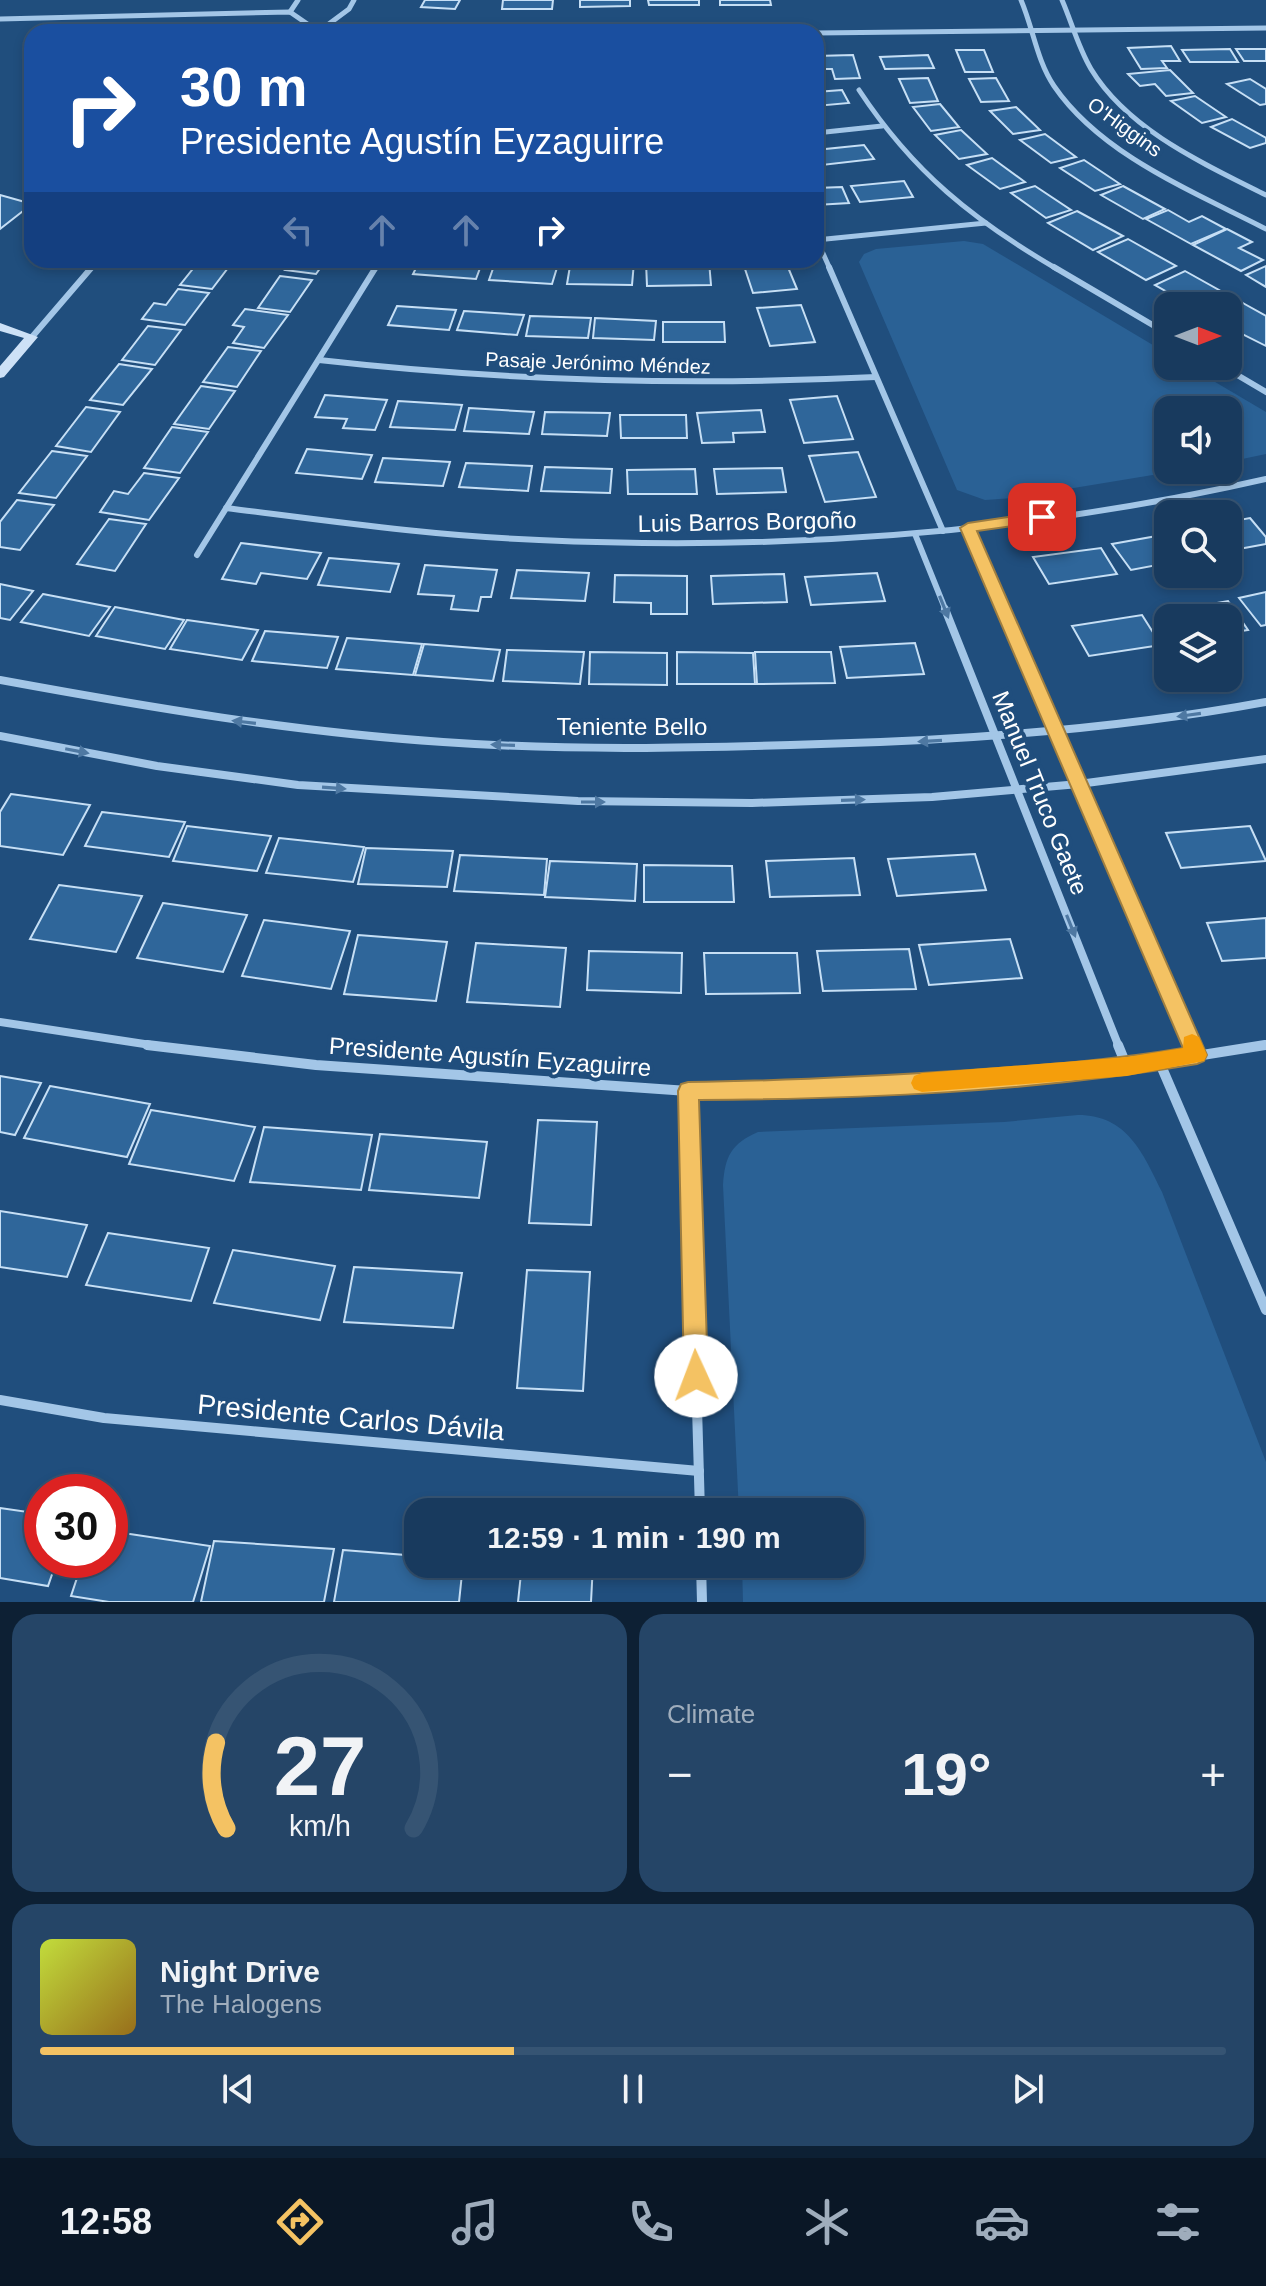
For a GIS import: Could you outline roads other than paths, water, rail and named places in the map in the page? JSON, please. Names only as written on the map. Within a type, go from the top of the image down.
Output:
[{"type":"street","points":[[290,12],[298,0]]},
{"type":"street","points":[[330,24],[354,0]]},
{"type":"street","name":"O'Higgins","points":[[1021,0],[1052,83],[1062,98],[1090,124],[1150,166],[1266,229]]},
{"type":"street","name":"O'Higgins","points":[[1062,0],[1089,64],[1114,98],[1185,151],[1266,195]]},
{"type":"street","points":[[0,19],[290,12],[307,24]]},
{"type":"street","points":[[824,33],[1266,28]]},
{"type":"street","points":[[859,90],[882,126],[942,188],[987,223],[1154,325]]},
{"type":"street","points":[[824,132],[882,126]]},
{"type":"street","points":[[824,239],[987,223]]},
{"type":"street","points":[[824,256],[943,531]]},
{"type":"street","points":[[0,374],[91,268]]},
{"type":"street","points":[[197,555],[376,268]]},
{"type":"street","points":[[0,327],[28,341]]},
{"type":"street","points":[[0,360],[28,341]]},
{"type":"street","name":"Pasaje Jerónimo Méndez","points":[[319,360],[464,375],[608,383],[752,383],[876,377]]},
{"type":"street","points":[[1242,378],[1266,392]]},
{"type":"street","name":"Luis Barros Borgoño","points":[[226,508],[448,534],[560,540],[754,541],[915,534],[968,528],[1149,502],[1266,479]]},
{"type":"street","name":"Manuel Truco Gaete","points":[[968,528],[1197,1055]]},
{"type":"street","name":"Manuel Truco Gaete","points":[[915,534],[1127,1067]]},
{"type":"street","name":"Teniente Bello","points":[[0,680],[208,718],[446,742],[571,747],[725,747],[996,737],[1137,722],[1266,702]]},
{"type":"street","points":[[0,736],[172,768],[298,785],[578,801],[752,803],[932,797],[1079,784],[1266,759]]},
{"type":"street","name":"Presidente Agustín Eyzaguirre","points":[[0,1022],[129,1043],[316,1065],[688,1091],[814,1090],[1127,1067],[1266,1045]]},
{"type":"street","points":[[1159,1061],[1266,1310]]},
{"type":"street","points":[[688,1091],[700,1498]]},
{"type":"street","name":"Presidente Carlos Dávila","points":[[0,1400],[120,1420],[699,1471]]},
{"type":"street","points":[[701,1578],[702,1602]]}]
